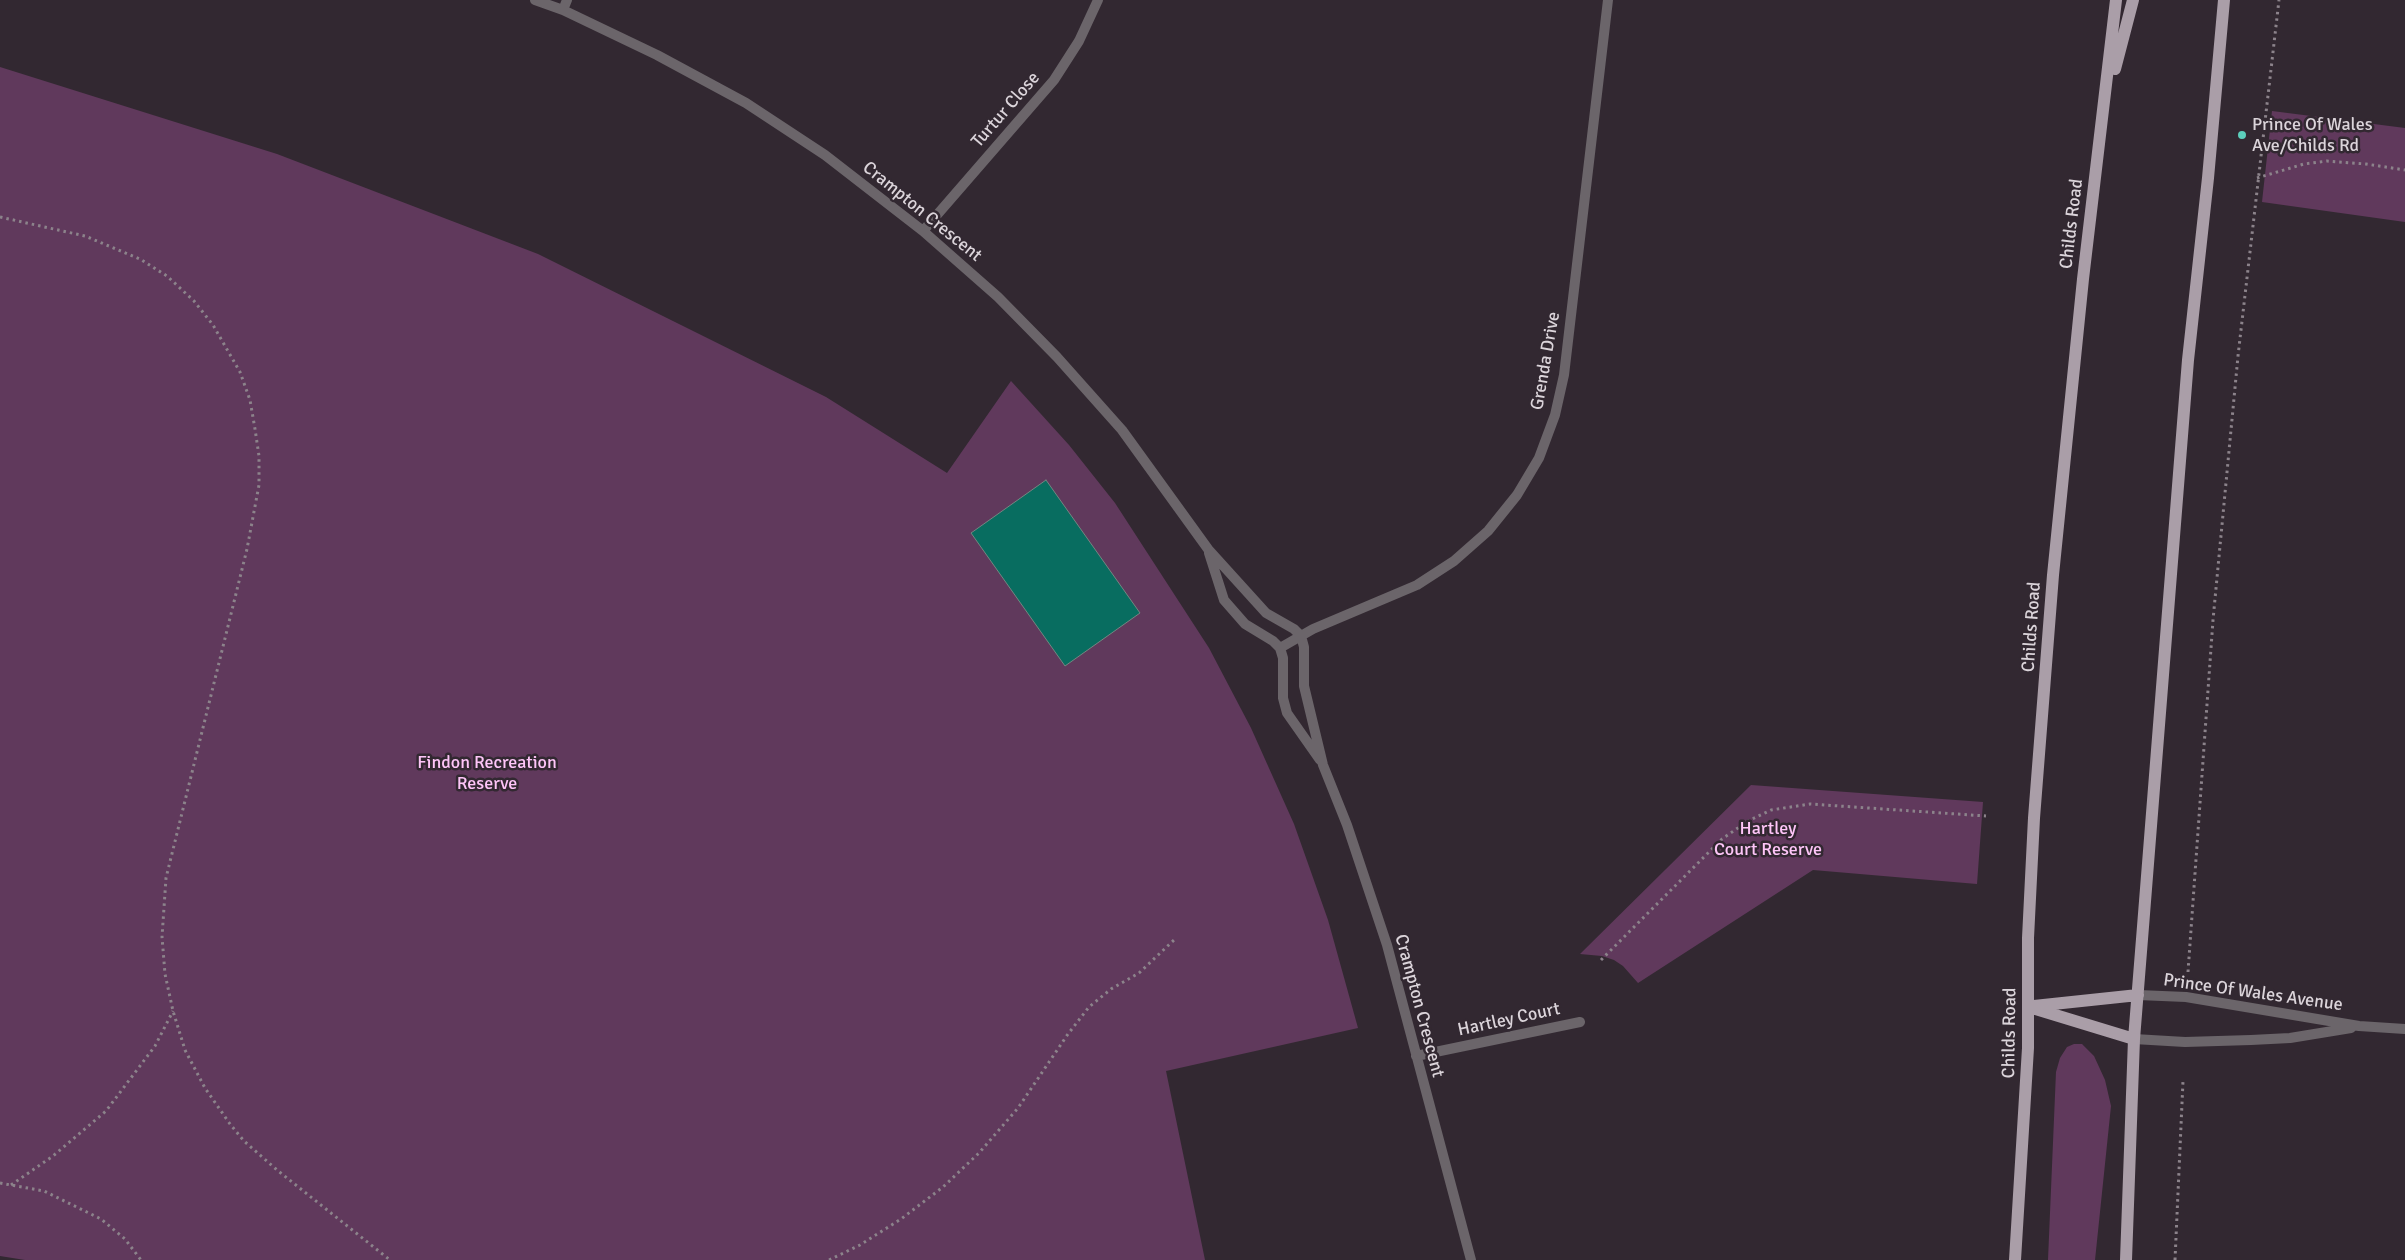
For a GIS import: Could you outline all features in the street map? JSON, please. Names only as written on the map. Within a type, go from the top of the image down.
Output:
[{"type":"main road","name":"Childs Road","points":[[2015,1260],[2027,1072],[2029,1007],[2028,938],[2034,818],[2053,575],[2083,279],[2116,0]]},
{"type":"main road","points":[[2104,110],[2133,0]]},
{"type":"main road","points":[[2126,1260],[2134,1039],[2187,370],[2208,178],[2224,0]]},
{"type":"main road","name":"Prince Of Wales Avenue","points":[[2029,1007],[2138,995]]},
{"type":"main road","name":"Prince Of Wales Avenue","points":[[2029,1007],[2134,1039]]},
{"type":"street","name":"Crampton Crescent","points":[[534,0],[565,5],[746,103],[824,155],[923,231],[998,297],[1064,365],[1122,430],[1208,550],[1266,613],[1294,629],[1301,636],[1304,646],[1304,686],[1323,764],[1347,825],[1387,945],[1471,1260]]},
{"type":"street","name":"Turtur Close","points":[[923,231],[1054,80],[1079,41],[1098,0]]},
{"type":"street","name":"Grenda Drive","points":[[1280,648],[1301,636],[1417,585],[1454,561],[1488,531],[1517,495],[1539,458],[1555,415],[1564,375],[1608,0]]},
{"type":"street","name":"Crampton Crescent","points":[[1208,550],[1224,600],[1245,624],[1273,640],[1280,648],[1283,664],[1283,698],[1287,713],[1323,764]]},
{"type":"street","name":"Prince Of Wales Avenue","points":[[2138,995],[2186,997],[2359,1026],[2405,1030]]},
{"type":"street","name":"Hartley Court","points":[[1416,1056],[1580,1022]]},
{"type":"street","name":"Prince Of Wales Avenue","points":[[2134,1039],[2185,1042],[2260,1040],[2290,1038],[2359,1026]]},
{"type":"path","points":[[2186,997],[2213,620],[2257,178],[2279,0]]},
{"type":"path","points":[[2257,178],[2304,164],[2328,161],[2405,170]]},
{"type":"path","points":[[0,217],[85,236],[140,258],[167,276],[194,301],[213,325],[240,372],[250,400],[259,456],[255,513],[166,878],[162,937],[165,974],[173,1011],[185,1050],[205,1088],[244,1141],[277,1170],[390,1260]]},
{"type":"path","points":[[1601,960],[1722,839],[1748,821],[1771,810],[1810,804],[1986,816]]},
{"type":"path","points":[[829,1260],[860,1246],[901,1219],[943,1187],[979,1153],[1018,1108],[1068,1034],[1089,1007],[1111,989],[1139,973],[1174,940]]},
{"type":"path","points":[[11,1185],[53,1156],[106,1110],[155,1046],[173,1011]]},
{"type":"path","points":[[2175,1260],[2183,1081]]},
{"type":"path","points":[[0,1183],[44,1191],[101,1219],[125,1239],[141,1260]]},
{"type":"green space","name":"Findon Recreation Reserve","points":[[0,67],[277,154],[538,254],[826,397],[947,473],[1011,381],[1069,445],[1115,503],[1209,648],[1251,728],[1294,824],[1328,920],[1358,1028],[1166,1071],[1205,1260],[25,1260],[0,1256]]},
{"type":"green space","points":[[2272,111],[2405,128],[2405,222],[2262,202]]},
{"type":"green space","name":"Hartley Court Reserve","points":[[1751,785],[1983,802],[1977,884],[1813,870],[1638,983],[1623,966],[1614,960],[1602,956],[1580,954]]},
{"type":"green space","points":[[2074,1044],[2082,1044],[2094,1056],[2105,1080],[2111,1106],[2095,1260],[2048,1260],[2056,1072],[2060,1058],[2067,1047]]},
{"type":"building","points":[[1046,480],[1140,613],[1065,666],[971,533]]},
{"type":"place","name":"Prince Of Wales Ave/Childs Rd","points":[[2242,135]]}]
